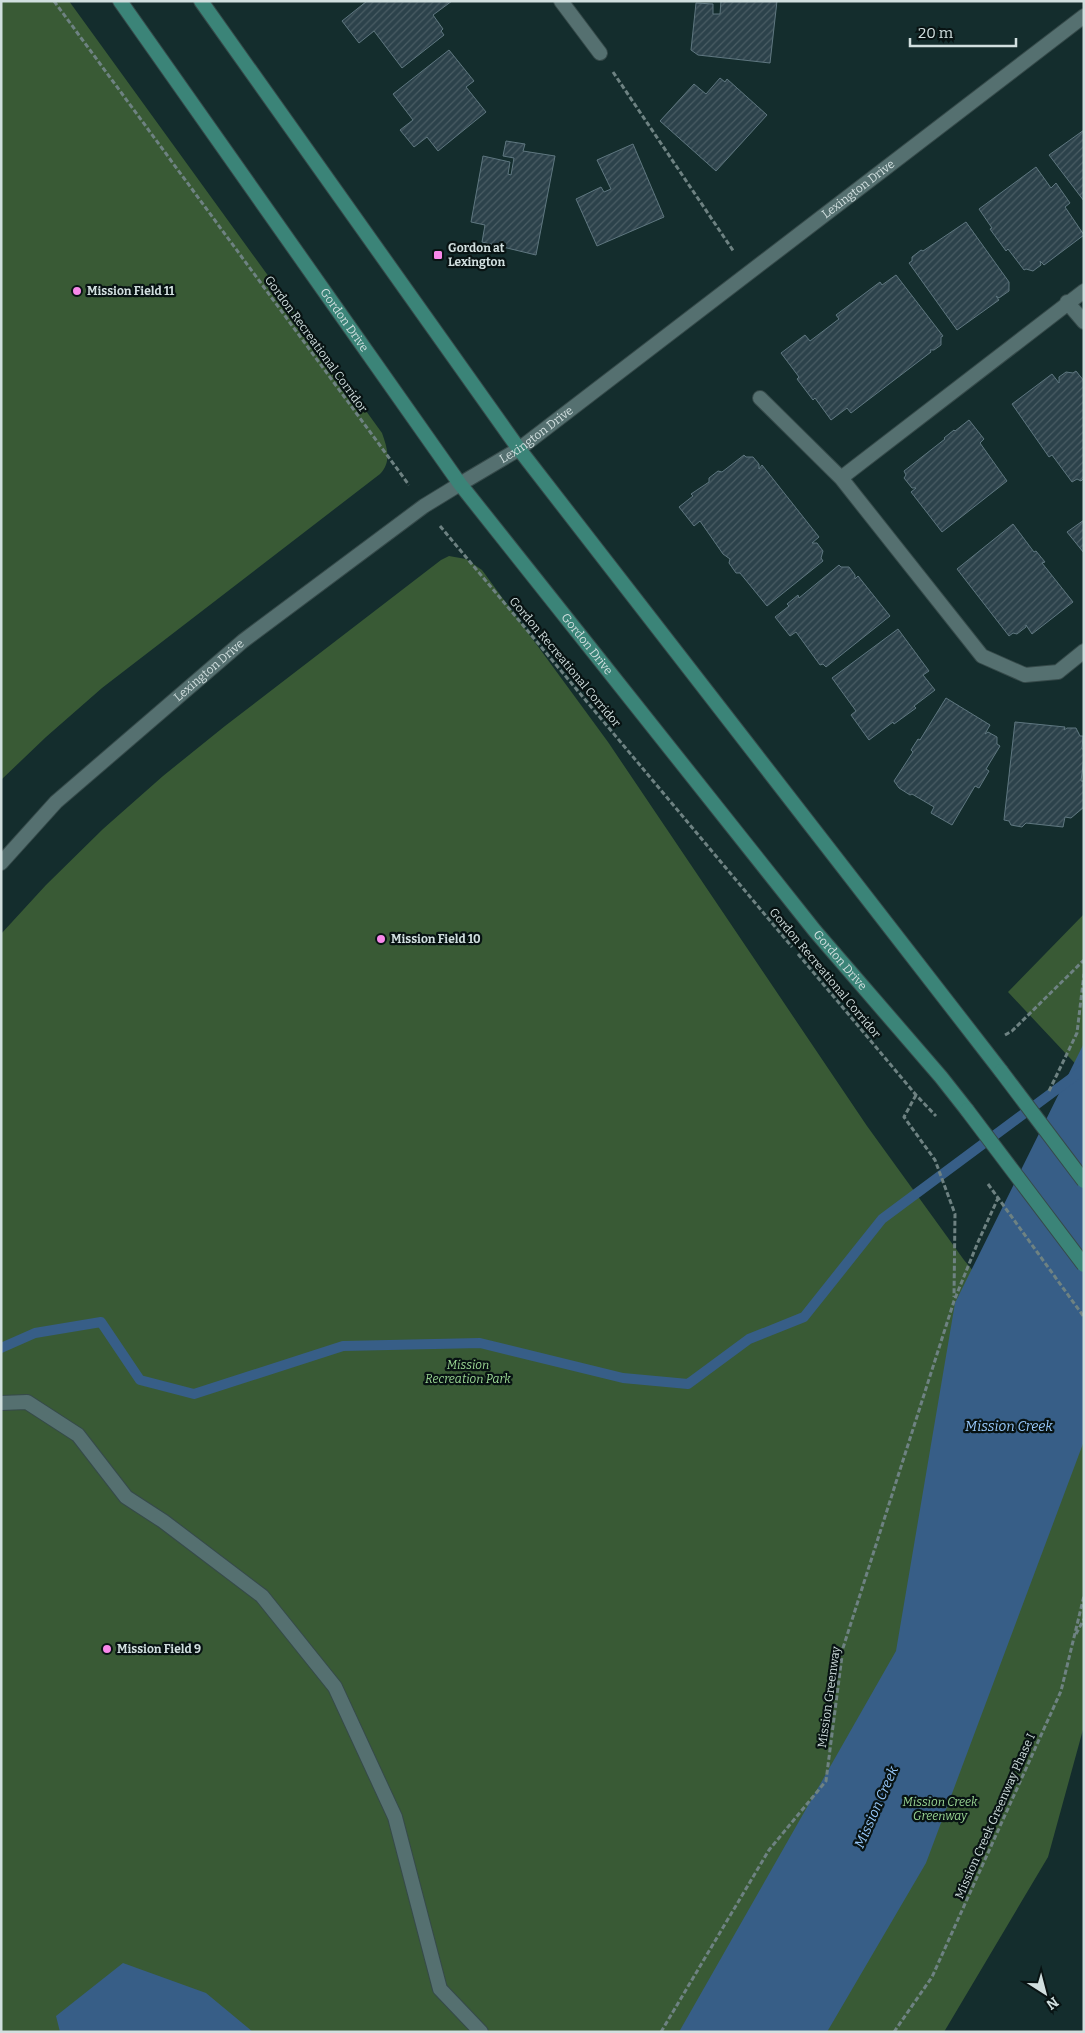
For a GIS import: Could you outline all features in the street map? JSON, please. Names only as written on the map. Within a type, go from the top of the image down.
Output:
[{"type":"main road","name":"Gordon Drive","points":[[120,1],[460,484],[815,931],[941,1077],[1084,1265]]},
{"type":"main road","points":[[201,1],[519,449],[980,1047],[1001,1071],[1084,1182]]},
{"type":"street","points":[[561,1],[600,53]]},
{"type":"street","name":"Lexington Drive","points":[[1,863],[56,802],[242,642],[424,506],[519,449],[1084,16]]},
{"type":"street","points":[[841,478],[1084,291]]},
{"type":"street","points":[[1068,302],[1084,322]]},
{"type":"street","points":[[760,398],[841,478],[982,656],[1025,675],[1058,672],[1084,652]]},
{"type":"street","points":[[1,1403],[27,1402],[78,1435],[126,1497],[163,1521],[262,1596],[335,1687],[395,1817],[440,1989],[481,2032]]},
{"type":"path","name":"Gordon Recreational Corridor","points":[[54,1],[424,506],[916,1095],[938,1118]]},
{"type":"path","points":[[600,53],[749,274]]},
{"type":"path","points":[[980,1047],[1012,1031],[1084,960]]},
{"type":"path","name":"Mission Greenway","points":[[661,2032],[769,1850],[826,1781],[843,1648],[954,1301],[955,1214],[935,1160],[904,1117],[916,1095]]},
{"type":"path","points":[[985,1180],[1084,1317]]},
{"type":"path","name":"Mission Creek Greenway Phase I","points":[[894,2032],[932,1977],[1061,1692],[1084,1596]]},
{"type":"path","points":[[1073,1639],[1084,1619]]},
{"type":"green space","points":[[1,1],[69,1],[382,433],[387,459],[384,469],[380,474],[102,688],[1,780]]},
{"type":"green space","name":"Mission Recreation Park","points":[[449,556],[466,559],[482,570],[608,742],[867,1126],[964,1260],[1084,1403],[1084,1726],[1048,1857],[944,2032],[1,2032],[1,934],[46,885],[103,829],[163,776],[225,726],[441,560]]},
{"type":"green space","points":[[1084,914],[1084,1073],[1008,992]]},
{"type":"water","name":"Mission Creek","points":[[1084,1043],[1084,1441],[926,1863],[827,2032],[679,2032],[896,1651],[955,1303]]},
{"type":"water","points":[[123,1963],[206,1993],[253,2032],[60,2032],[56,2016]]},
{"type":"building","points":[[367,1],[452,1],[433,15],[443,29],[441,31],[444,35],[402,68],[374,31],[359,43],[342,21]]},
{"type":"building","points":[[721,1],[777,1],[770,63],[698,55],[691,50],[696,3],[713,4],[713,14],[720,14]]},
{"type":"building","points":[[449,50],[474,81],[466,87],[486,112],[438,151],[427,137],[414,147],[400,130],[413,120],[393,94]]},
{"type":"building","points":[[720,78],[725,82],[727,79],[767,115],[716,171],[660,121],[694,84],[706,94]]},
{"type":"building","points":[[1084,130],[1084,201],[1049,155]]},
{"type":"building","points":[[506,141],[525,144],[523,151],[555,156],[536,255],[482,242],[485,225],[471,222],[483,156],[510,162],[508,174],[511,175],[514,158],[503,156]]},
{"type":"building","points":[[633,144],[664,217],[597,246],[576,199],[601,187],[604,192],[611,189],[597,160]]},
{"type":"building","points":[[1036,167],[1051,188],[1056,183],[1070,203],[1065,207],[1084,235],[1044,265],[1040,261],[1041,265],[1033,271],[1024,270],[1008,249],[1006,251],[990,229],[992,228],[979,209]]},
{"type":"building","points":[[966,222],[1009,282],[1009,291],[999,298],[996,296],[999,300],[957,330],[909,263],[912,261],[912,257],[921,250],[923,251]]},
{"type":"building","points":[[896,275],[943,336],[941,337],[941,345],[934,350],[930,350],[931,352],[851,413],[847,408],[831,420],[815,398],[813,400],[797,379],[799,377],[781,353],[805,335],[810,341],[839,319],[836,315],[880,282],[882,285]]},
{"type":"building","points":[[1076,371],[1084,381],[1084,478],[1081,481],[1077,479],[1072,482],[1052,455],[1049,457],[1012,404],[1052,374],[1059,383],[1059,377],[1066,372],[1073,373]]},
{"type":"building","points":[[969,420],[984,439],[980,443],[1007,481],[942,532],[911,492],[916,488],[912,488],[904,478],[906,475],[904,471]]},
{"type":"building","points":[[744,455],[746,457],[753,457],[759,464],[759,469],[762,465],[819,537],[812,543],[817,543],[823,551],[821,558],[823,561],[767,606],[740,573],[736,573],[729,563],[730,559],[723,554],[700,521],[694,526],[679,507],[693,496],[691,494],[709,482],[709,478],[718,471],[722,472]]},
{"type":"building","points":[[1084,520],[1084,553],[1067,532]]},
{"type":"building","points":[[1013,524],[1034,552],[1036,551],[1045,562],[1042,563],[1073,602],[1032,634],[1026,625],[1017,634],[1013,633],[1009,636],[957,569]]},
{"type":"building","points":[[839,565],[841,567],[849,567],[855,575],[855,579],[858,576],[890,616],[826,667],[823,664],[820,665],[796,632],[790,636],[775,617],[789,606],[787,604],[798,595],[799,598]]},
{"type":"building","points":[[898,629],[929,671],[923,675],[935,690],[914,706],[916,708],[869,740],[851,715],[856,711],[832,678]]},
{"type":"building","points":[[946,698],[990,725],[985,734],[988,732],[997,737],[997,744],[1000,746],[986,769],[989,771],[979,788],[975,786],[952,825],[931,813],[934,807],[899,788],[894,781],[913,752],[911,750],[918,739],[920,740]]},
{"type":"building","points":[[1015,722],[1065,727],[1064,730],[1076,728],[1080,736],[1083,736],[1082,749],[1084,749],[1084,758],[1081,781],[1084,781],[1084,807],[1071,818],[1065,817],[1063,827],[1026,823],[1022,827],[1011,825],[1009,821],[1004,820]]},
{"type":"waterway","points":[[1,1348],[35,1333],[101,1322],[140,1380],[194,1394],[343,1346],[480,1343],[623,1378],[688,1384],[749,1339],[804,1317],[882,1219],[1084,1069]]},
{"type":"place","name":"Gordon at Lexington","points":[[438,255]]},
{"type":"place","name":"Mission Field 11","points":[[77,291]]},
{"type":"place","name":"Mission Field 10","points":[[381,939]]},
{"type":"place","name":"Mission Field 9","points":[[107,1649]]},
{"type":"park label","name":"Mission Creek Greenway","points":[[940,1809]]}]
